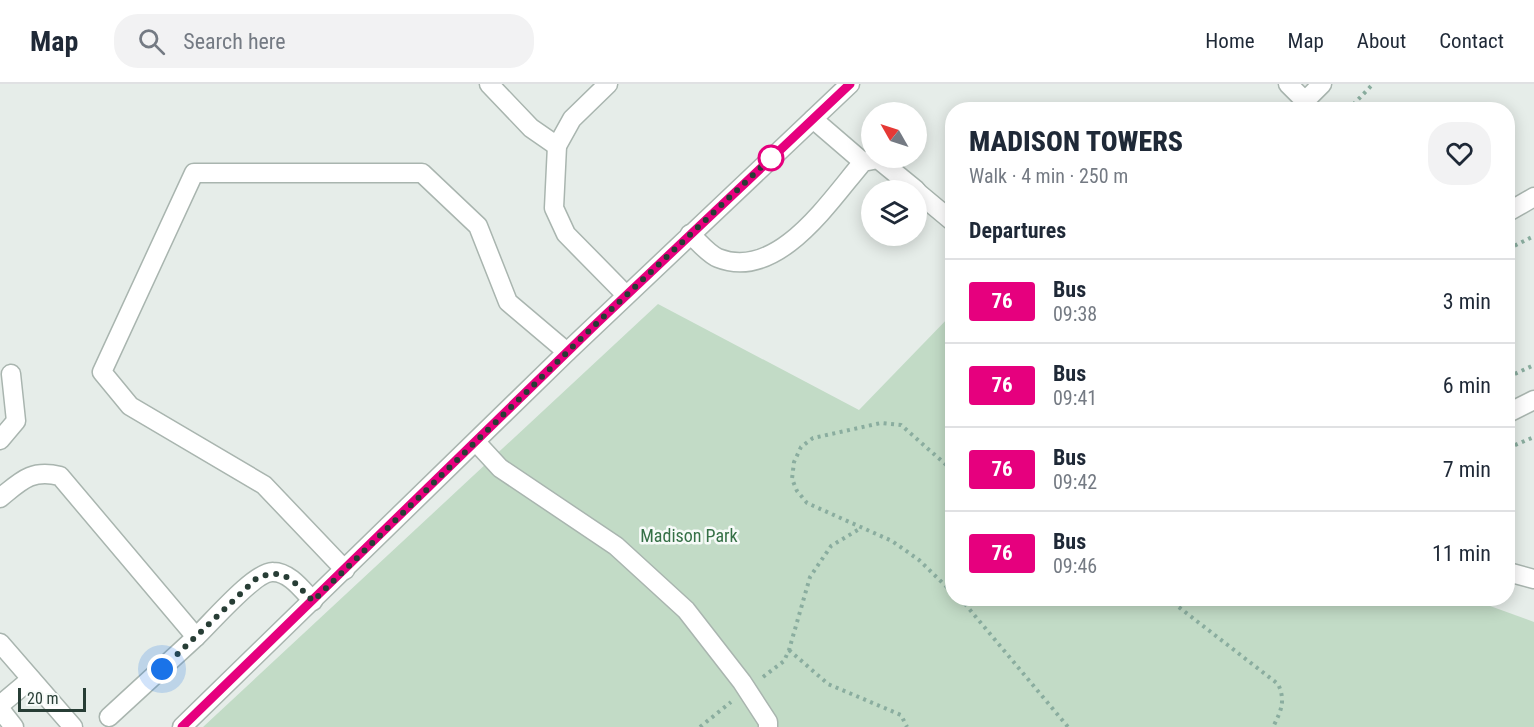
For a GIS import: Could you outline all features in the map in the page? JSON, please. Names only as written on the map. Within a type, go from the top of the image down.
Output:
[{"type":"street","points":[[489,84],[531,128],[556,146]]},
{"type":"street","points":[[608,84],[572,119],[556,146],[554,208],[566,234],[626,295]]},
{"type":"street","points":[[182,727],[626,295],[850,84]]},
{"type":"street","points":[[1288,84],[1305,100],[1322,84]]},
{"type":"street","points":[[813,118],[861,160]]},
{"type":"street","points":[[690,234],[716,257],[732,261],[750,261],[782,249],[800,236],[861,164]]},
{"type":"street","points":[[889,168],[903,180]]},
{"type":"street","points":[[345,570],[264,484],[130,406],[102,372],[194,173],[422,173],[478,226],[508,302],[567,352]]},
{"type":"street","points":[[1515,208],[1534,197]]},
{"type":"street","points":[[927,200],[945,215]]},
{"type":"street","points":[[0,440],[16,421],[11,374]]},
{"type":"street","points":[[1515,409],[1534,400]]},
{"type":"street","points":[[476,442],[500,468],[616,546],[686,610],[742,682],[768,722],[768,727]]},
{"type":"street","points":[[0,498],[22,479],[43,471],[60,476],[196,637]]},
{"type":"street","points":[[109,717],[257,578],[272,571],[287,576],[313,601]]},
{"type":"street","points":[[1515,574],[1534,579]]},
{"type":"street","points":[[0,643],[74,727]]},
{"type":"street","points":[[14,727],[0,707],[31,679]]},
{"type":"path","points":[[1355,102],[1372,84]]},
{"type":"path","points":[[1515,246],[1534,236]]},
{"type":"path","points":[[1515,374],[1534,365]]},
{"type":"path","points":[[945,464],[901,425],[881,423],[813,438],[801,447],[792,479],[797,491],[807,503],[892,541],[919,560],[945,585]]},
{"type":"path","points":[[1515,445],[1534,437]]},
{"type":"path","points":[[762,678],[784,661],[810,576],[831,546],[861,528]]},
{"type":"path","points":[[967,606],[1068,727]]},
{"type":"path","points":[[1177,606],[1278,684],[1284,696],[1281,712],[1273,727]]},
{"type":"path","points":[[789,650],[828,684],[901,715],[907,727]]},
{"type":"path","points":[[700,727],[731,702]]},
{"type":"green space","name":"Madison Park","points":[[658,304],[859,410],[945,321],[945,606],[1490,606],[1534,622],[1534,727],[203,727]]},
{"type":"bus line","name":"76","points":[[182,727],[597,323],[850,84]]},
{"type":"route","points":[[162,669],[257,578],[272,571],[287,576],[313,601],[597,323],[771,158]]}]
